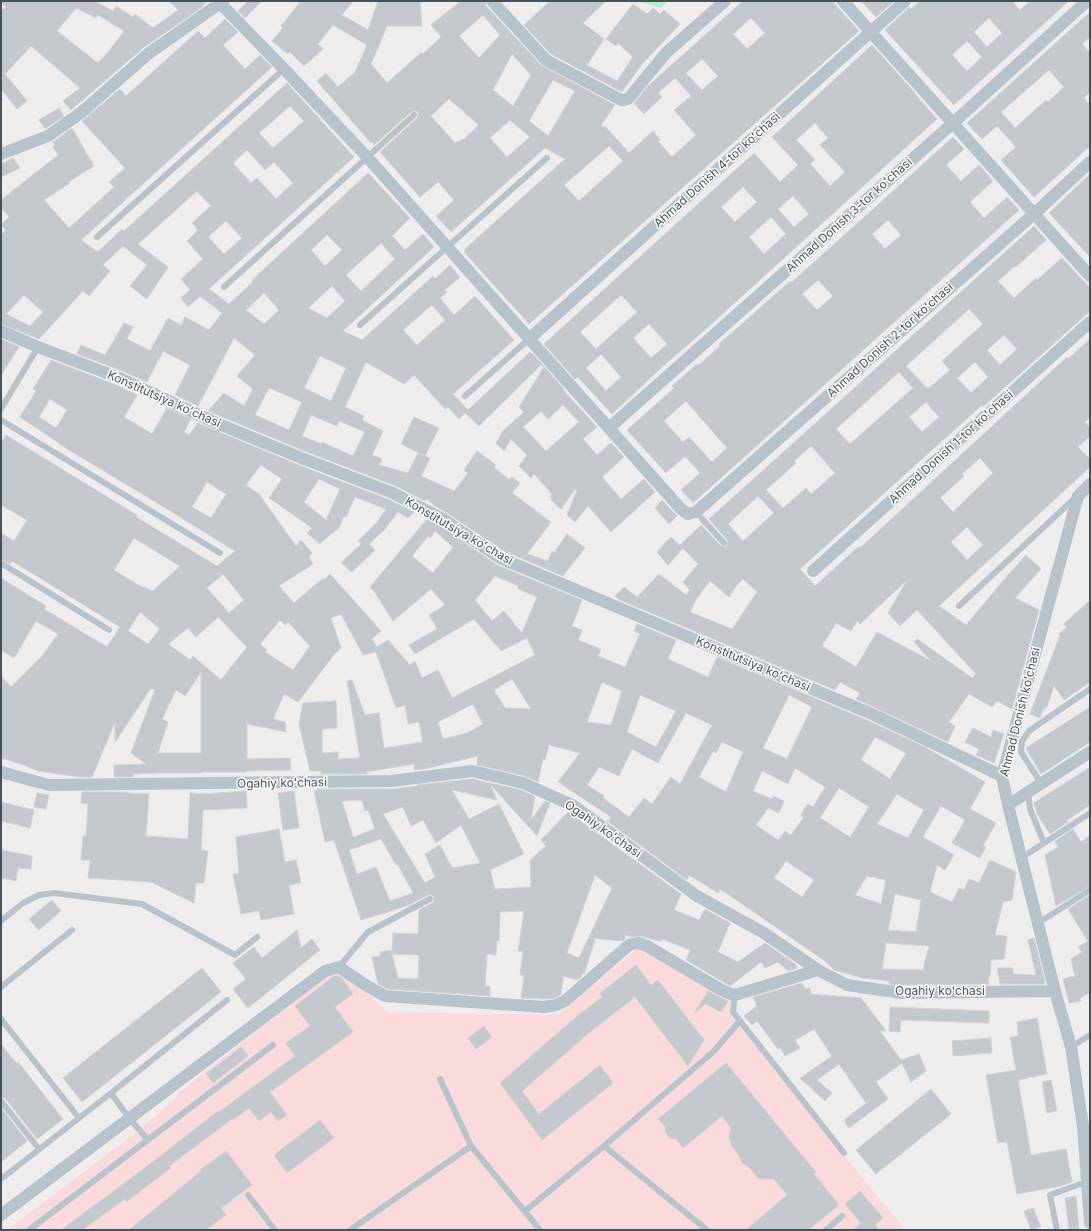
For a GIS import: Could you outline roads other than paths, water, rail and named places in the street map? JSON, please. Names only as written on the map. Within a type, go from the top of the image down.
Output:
[{"type":"street","points":[[492,1],[546,60],[621,100],[628,99],[667,52],[725,1]]},
{"type":"street","points":[[843,1],[1090,276]]},
{"type":"street","name":"Ahmad Donish 4-tor koʻchasi","points":[[529,339],[905,1]]},
{"type":"street","name":"Ahmad Donish 3-tor koʻchasi","points":[[609,428],[953,123],[1087,1]]},
{"type":"street","points":[[1,154],[48,136],[82,112],[148,54],[222,2],[367,157],[681,509],[692,513]]},
{"type":"street","name":"Ahmad Donish 2-tor koʻchasi","points":[[692,513],[1034,214],[1090,162]]},
{"type":"street","name":"Ahmad Donish 1-tor koʻchasi","points":[[813,571],[1090,322]]},
{"type":"street","name":"Konstitutsiya koʻchasi","points":[[1,332],[117,377],[221,425],[393,493],[443,519],[500,558],[872,714],[1002,776]]},
{"type":"street","name":"Ahmad Donish koʻchasi","points":[[1090,484],[1078,496],[1002,776],[1021,858],[1071,1047],[1088,1181],[1090,1223]]},
{"type":"street","points":[[1008,805],[1090,752]]},
{"type":"street","name":"Ogahiy koʻchasi","points":[[1,772],[49,785],[261,784],[391,781],[472,770],[523,783],[574,806],[696,896],[764,933],[818,970],[847,985],[902,993],[1056,991]]},
{"type":"street","points":[[1,1215],[324,971],[339,967],[385,996],[544,1007],[556,1005],[565,1000],[629,945],[638,943],[647,946],[728,993],[735,994],[818,970]]},
{"type":"lane","points":[[97,237],[284,69]]},
{"type":"lane","points":[[224,287],[414,115]]},
{"type":"lane","points":[[360,325],[547,158]]},
{"type":"lane","points":[[465,396],[529,339]]},
{"type":"lane","points":[[1,409],[38,347]]},
{"type":"lane","points":[[1,420],[220,553]]},
{"type":"lane","points":[[959,606],[1078,496]]},
{"type":"lane","points":[[692,513],[724,543]]},
{"type":"lane","points":[[1,563],[109,630]]},
{"type":"lane","points":[[1041,783],[1021,752],[1022,741],[1029,731],[1090,689]]},
{"type":"lane","points":[[1028,791],[1030,809],[1044,843]]},
{"type":"lane","points":[[1021,858],[1090,813]]},
{"type":"lane","points":[[1038,923],[1090,890]]},
{"type":"lane","points":[[1,921],[23,903],[38,895],[54,893],[142,904],[235,956],[257,937]]},
{"type":"lane","points":[[339,967],[368,932],[430,899]]},
{"type":"lane","points":[[1,987],[72,930]]},
{"type":"lane","points":[[735,994],[733,1012],[844,1153]]},
{"type":"lane","points":[[1,1178],[111,1093],[227,1000]]},
{"type":"lane","points":[[1,1020],[79,1118]]},
{"type":"lane","points":[[525,1211],[604,1146],[713,1052],[740,1021]]},
{"type":"lane","points":[[1071,1047],[1090,1035]]},
{"type":"lane","points":[[29,1230],[273,1045]]},
{"type":"lane","points":[[440,1079],[471,1146],[540,1230]]},
{"type":"lane","points":[[111,1093],[129,1118],[148,1140]]},
{"type":"lane","points":[[1,1101],[39,1149]]},
{"type":"lane","points":[[350,1230],[471,1146]]},
{"type":"lane","points":[[604,1146],[707,1230]]},
{"type":"lane","points":[[1057,1230],[1050,1195],[1088,1181]]},
{"type":"lane","points":[[248,1195],[275,1230]]},
{"type":"lane","points":[[826,1230],[842,1216]]}]
